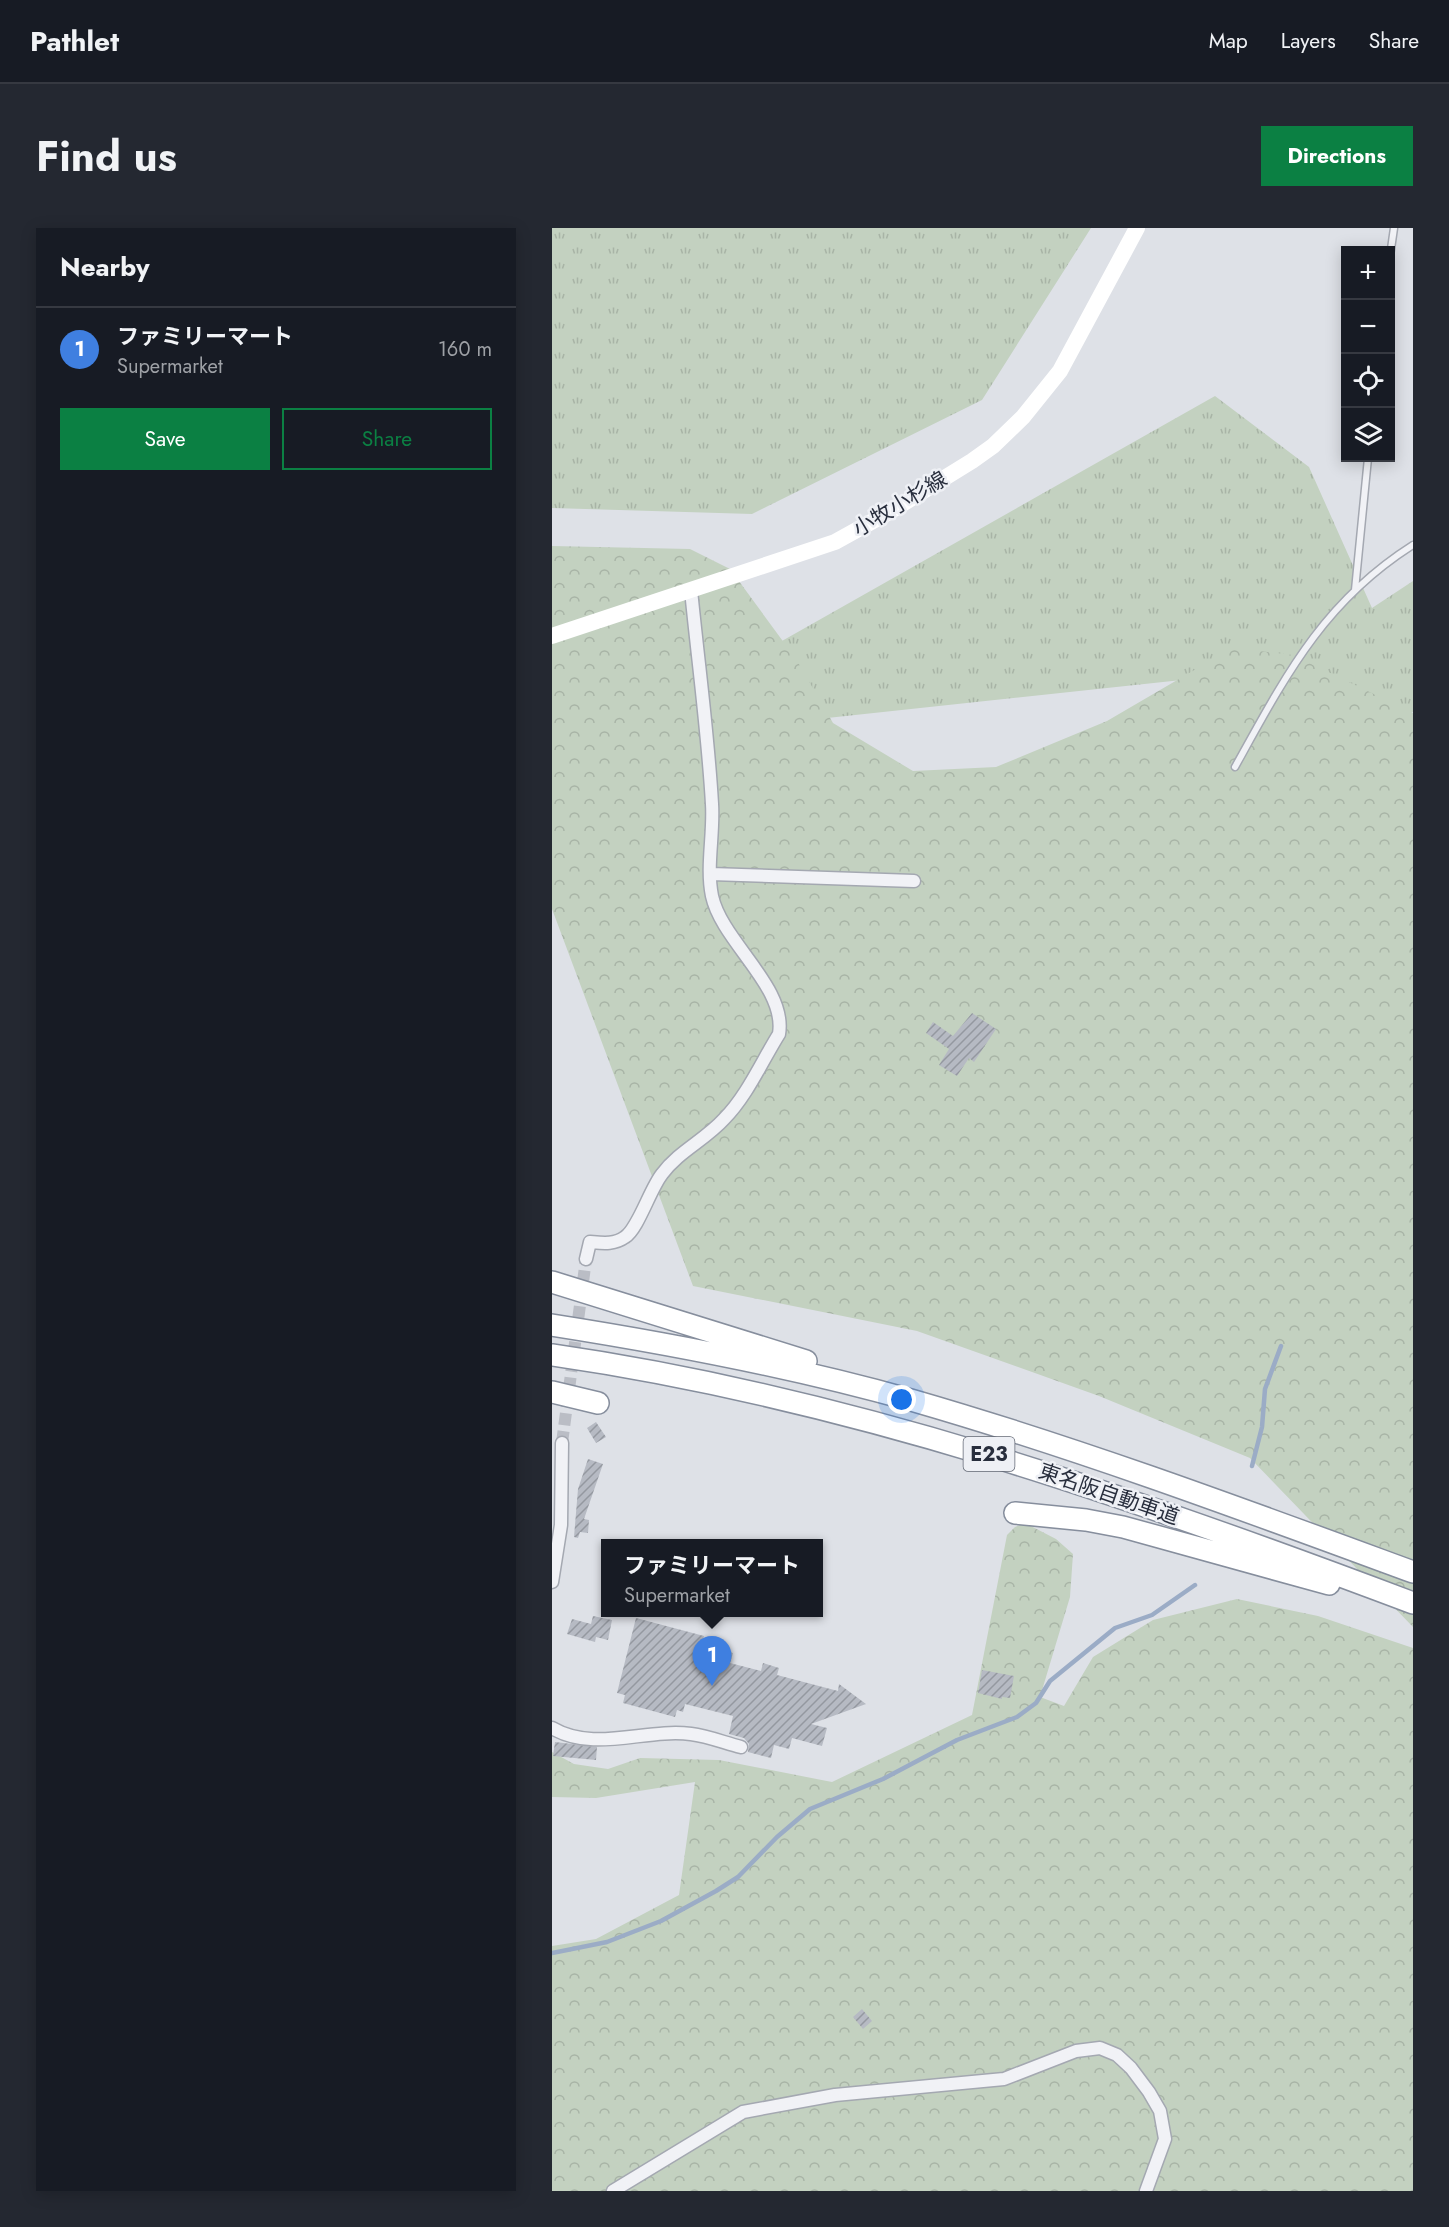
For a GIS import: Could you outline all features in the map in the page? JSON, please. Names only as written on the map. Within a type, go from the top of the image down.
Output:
[{"type":"highway","points":[[552,1282],[950,1407],[1008,1430]]},
{"type":"highway","name":"東名阪自動車道","points":[[552,1325],[739,1358],[909,1400],[1008,1430],[1257,1514],[1413,1572]]},
{"type":"highway","name":"東名阪自動車道","points":[[552,1355],[719,1383],[913,1431],[1112,1494],[1413,1603]]},
{"type":"highway","points":[[552,1392],[598,1403]]},
{"type":"highway","points":[[1015,1513],[1086,1520],[1123,1527],[1413,1608]]},
{"type":"main road","name":"小牧小杉線","points":[[552,636],[793,557],[852,533],[927,489],[993,446],[1023,417],[1060,371],[1137,228]]},
{"type":"street","points":[[586,1259],[590,1242],[612,1243],[627,1237],[660,1175],[677,1156],[714,1129],[732,1112],[779,1034],[779,1015],[768,990],[723,925],[712,895],[713,806],[691,590]]},
{"type":"street","points":[[711,874],[914,881]]},
{"type":"street","points":[[552,1582],[561,1525],[564,1480],[557,1462],[562,1443]]},
{"type":"street","points":[[552,1728],[571,1736],[612,1740],[691,1734],[741,1747]]},
{"type":"street","points":[[613,2191],[743,2112],[835,2095],[1005,2079],[1076,2051],[1100,2048],[1117,2055],[1131,2068],[1160,2111],[1165,2139],[1146,2191]]},
{"type":"lane","points":[[1391,246],[1394,228]]},
{"type":"lane","points":[[1355,590],[1368,462]]},
{"type":"lane","points":[[1235,767],[1290,667],[1321,626],[1355,590],[1413,544]]},
{"type":"green space","points":[[552,228],[1091,228],[982,400],[752,514],[552,508]]},
{"type":"green space","points":[[1215,396],[1309,467],[1372,608],[1413,581],[1413,712],[1387,722],[1219,676],[790,722],[759,654]]},
{"type":"green space","points":[[552,546],[690,549],[730,569],[796,659],[833,723],[913,771],[996,767],[1107,721],[1232,648],[1293,655],[1413,713],[1413,1627],[1250,1458],[1099,1396],[917,1331],[693,1286],[552,909]]},
{"type":"green space","points":[[1025,1523],[1056,1539],[1073,1554],[1070,1597],[1040,1697],[1064,1706],[1093,1657],[1153,1620],[1237,1599],[1318,1616],[1413,1648],[1413,2191],[552,2191],[552,1946],[596,1939],[679,1895],[695,1782],[596,1798],[552,1797],[552,1752],[574,1764],[608,1769],[640,1758],[719,1760],[832,1782],[972,1715],[1007,1535],[1015,1527]]},
{"type":"building","points":[[972,1013],[996,1029],[974,1062],[969,1058],[957,1076],[939,1065],[949,1049],[926,1033],[933,1022],[953,1036]]},
{"type":"building","points":[[596,1422],[606,1437],[596,1443],[587,1428]]},
{"type":"building","points":[[588,1459],[603,1464],[584,1519],[589,1520],[588,1533],[580,1532],[578,1538],[574,1537],[578,1489]]},
{"type":"building","points":[[593,1616],[612,1620],[608,1640],[596,1637],[595,1642],[567,1634],[572,1619],[591,1624]]},
{"type":"building","points":[[636,1618],[704,1636],[702,1644],[733,1653],[730,1663],[761,1671],[763,1663],[779,1668],[777,1675],[838,1691],[839,1684],[866,1704],[811,1724],[827,1728],[822,1746],[792,1738],[789,1749],[774,1745],[771,1758],[748,1752],[749,1744],[744,1738],[729,1734],[733,1716],[685,1704],[683,1712],[677,1710],[675,1717],[623,1703],[625,1695],[617,1693]]},
{"type":"building","points":[[982,1670],[1014,1676],[1010,1698],[1002,1697],[1002,1699],[978,1693]]},
{"type":"building","points":[[555,1742],[597,1747],[596,1760],[553,1756]]},
{"type":"building","points":[[862,2009],[872,2021],[863,2029],[853,2017]]},
{"type":"waterway","points":[[1252,1466],[1262,1427],[1265,1389],[1281,1346]]},
{"type":"waterway","points":[[552,1953],[607,1942],[661,1921],[716,1891],[738,1877],[777,1837],[810,1809],[883,1779],[957,1740],[1017,1717],[1036,1703],[1050,1681],[1115,1628],[1152,1615],[1195,1585]]},
{"type":"tunnel","points":[[562,1443],[586,1259]]},
{"type":"place","name":"ファミリーマート","points":[[712,1686]]}]
